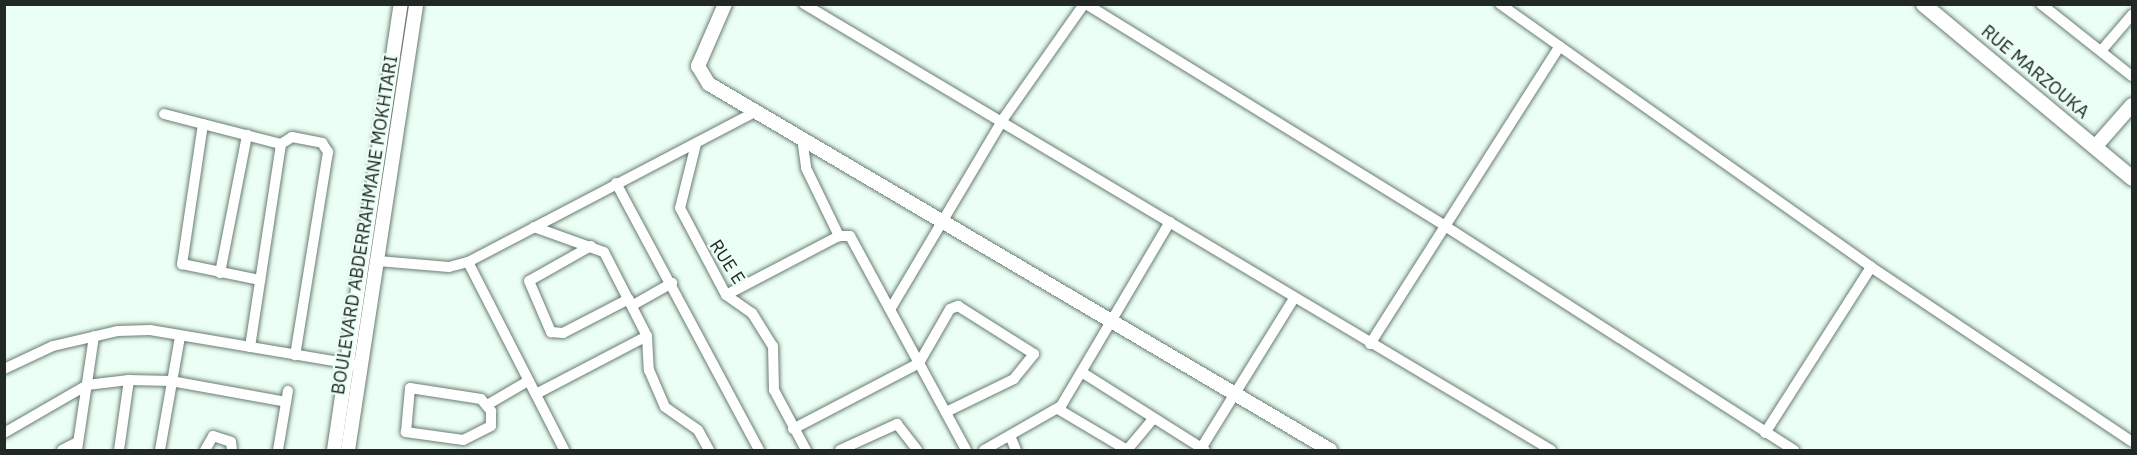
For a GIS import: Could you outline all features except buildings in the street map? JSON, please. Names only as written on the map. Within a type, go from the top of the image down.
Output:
[{"type":"main road","name":"BOULEVARD ABDERRAHMANE MOKHTARI","points":[[348,450],[378,261],[389,139],[391,74],[401,4]]},
{"type":"main road","name":"BOULEVARD ABDERRAHMANE MOKHTARI","points":[[334,450],[347,363],[389,139],[406,75],[416,4]]},
{"type":"main road","points":[[725,4],[699,72],[802,138],[1330,450]]},
{"type":"main road","name":"RUE MARZOUKA","points":[[1923,4],[2133,178]]},
{"type":"main road","points":[[391,74],[406,75]]},
{"type":"main road","points":[[2095,147],[2133,105]]},
{"type":"street","points":[[804,4],[1003,119],[1293,300],[1551,450]]},
{"type":"street","points":[[891,308],[1003,119],[1085,4],[1445,226],[1794,450]]},
{"type":"street","points":[[1500,4],[1871,267],[2133,442]]},
{"type":"street","points":[[2041,4],[2133,76]]},
{"type":"street","points":[[2101,51],[2133,15]]},
{"type":"street","points":[[1370,344],[1560,46]]},
{"type":"street","points":[[378,261],[449,267],[468,262],[757,111]]},
{"type":"street","points":[[164,114],[281,144],[292,137],[322,143],[328,152],[295,355]]},
{"type":"street","points":[[203,124],[181,260],[187,269],[260,280]]},
{"type":"street","points":[[220,273],[247,135]]},
{"type":"street","points":[[802,138],[806,168],[839,236]]},
{"type":"street","points":[[250,347],[281,144]]},
{"type":"street","name":"RUE E","points":[[696,144],[680,208],[726,295],[757,318],[773,346],[774,390],[806,450]]},
{"type":"street","points":[[616,183],[672,283],[759,450]]},
{"type":"street","points":[[984,450],[1058,409],[1083,373],[1170,222]]},
{"type":"street","points":[[534,226],[604,252],[647,336],[649,370],[665,407],[696,428],[709,450]]},
{"type":"street","points":[[726,295],[839,236],[854,240],[966,450]]},
{"type":"street","points":[[591,246],[529,281],[551,332],[562,333],[672,283]]},
{"type":"street","points":[[468,262],[536,394],[559,449]]},
{"type":"street","points":[[1765,433],[1871,267]]},
{"type":"street","points":[[1083,373],[1202,450],[1232,393],[1293,300]]},
{"type":"street","points":[[793,429],[919,363],[956,306],[1033,350],[1029,365],[1014,379],[945,412]]},
{"type":"street","points":[[4,369],[53,346],[94,336],[150,330],[362,366]]},
{"type":"street","points":[[62,450],[77,446],[94,336]]},
{"type":"street","points":[[160,450],[180,336]]},
{"type":"street","points":[[536,394],[647,336]]},
{"type":"street","points":[[119,450],[129,380]]},
{"type":"street","points":[[4,433],[87,385],[129,380],[171,381],[286,402]]},
{"type":"street","points":[[487,405],[528,381]]},
{"type":"street","points":[[410,388],[473,395],[487,405],[491,426],[464,445],[404,431],[410,388]]},
{"type":"street","points":[[278,450],[288,391]]},
{"type":"street","points":[[1058,409],[1127,450],[1153,419]]},
{"type":"street","points":[[840,450],[897,424],[917,450]]},
{"type":"street","points":[[205,450],[213,436],[231,442],[232,450]]},
{"type":"street","points":[[1010,436],[1017,450]]}]
